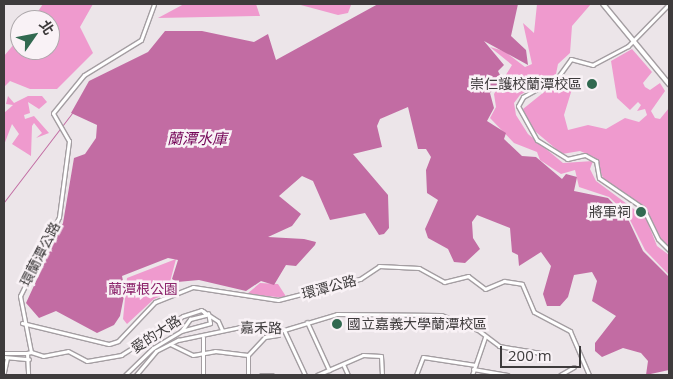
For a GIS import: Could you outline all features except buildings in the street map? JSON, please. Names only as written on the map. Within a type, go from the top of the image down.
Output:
[{"type":"main road","points":[[603,4],[669,84]]},
{"type":"street","name":"環蘭潭公路","points":[[29,359],[22,323],[22,288],[59,217],[69,141],[64,127],[57,121],[53,113],[84,76],[141,40],[154,4]]},
{"type":"street","points":[[669,4],[633,41],[592,65],[571,59],[557,78],[523,97],[518,106],[537,140],[567,159],[585,155],[596,161],[599,178],[643,208],[658,239],[669,250]]},
{"type":"street","name":"環潭公路","points":[[22,323],[109,344],[118,341],[155,302],[193,287],[278,300],[360,279],[379,266],[419,268],[444,282],[468,276],[485,289],[504,281],[522,284],[534,312],[570,331],[590,375]]},
{"type":"street","points":[[201,310],[206,311],[221,328]]},
{"type":"street","points":[[182,330],[190,319],[206,315],[201,310]]},
{"type":"street","name":"愛的大路","points":[[4,353],[29,352],[44,356],[68,351],[87,361],[121,355],[183,316],[201,310]]},
{"type":"street","points":[[125,375],[146,352],[182,330],[210,322],[206,311]]},
{"type":"street","name":"嘉禾路","points":[[136,375],[149,357],[169,343],[221,328],[255,326],[282,329],[337,314],[429,313],[455,319],[499,346],[540,353]]},
{"type":"street","points":[[307,322],[329,370]]},
{"type":"street","points":[[248,375],[248,355],[265,337],[278,335],[282,329],[305,375]]},
{"type":"street","points":[[203,337],[203,375]]},
{"type":"street","points":[[472,375],[485,337]]},
{"type":"street","points":[[169,343],[186,353],[248,355]]},
{"type":"street","points":[[318,375],[343,364],[356,355],[381,356],[382,375]]},
{"type":"street","points":[[416,375],[423,357],[475,365]]},
{"type":"street","points":[[4,372],[5,358],[29,359],[28,375]]},
{"type":"street","points":[[343,364],[348,375]]},
{"type":"street","points":[[560,375],[574,367]]},
{"type":"street","points":[[473,369],[507,375]]},
{"type":"street","points":[[260,375],[272,375]]},
{"type":"green space","points":[[43,4],[93,4],[80,27],[93,53],[57,89],[30,89],[10,81],[4,87],[4,56],[10,49],[10,60],[60,60],[60,10],[39,10]]},
{"type":"green space","points":[[184,4],[256,4],[260,16],[158,18]]},
{"type":"green space","points":[[297,4],[351,5],[348,13],[338,15]]},
{"type":"green space","points":[[537,4],[591,4],[572,26],[570,53],[558,64],[556,74],[520,95],[514,103],[516,115],[528,134],[563,163],[593,161],[590,169],[596,181],[646,218],[657,246],[669,255],[669,275],[645,250],[627,214],[609,197],[579,187],[575,170],[561,174],[540,160],[537,152],[514,143],[490,118],[496,107],[494,94],[512,65],[490,47],[504,51],[525,67],[532,64],[523,23],[534,33]]},
{"type":"green space","points":[[632,49],[652,72],[643,83],[645,87],[650,90],[660,83],[665,91],[651,111],[655,118],[660,119],[669,108],[669,247],[660,242],[642,205],[604,180],[594,157],[580,151],[562,154],[530,127],[523,109],[564,76],[572,89],[564,115],[568,130],[588,125],[606,129],[625,118],[639,122],[647,115],[645,109],[637,111],[641,105],[638,102],[630,110],[617,98],[611,61]]},
{"type":"green space","points":[[8,96],[14,103],[28,96],[42,96],[47,102],[39,109],[28,102],[30,113],[24,115],[25,119],[34,116],[49,133],[36,138],[42,133],[34,123],[32,126],[31,156],[12,144],[19,134],[12,124],[4,145],[4,113],[13,105],[6,104]]},
{"type":"green space","name":"蘭潭根公園","points":[[176,259],[170,282],[175,290],[154,299],[127,324],[123,319],[127,278]]},
{"type":"green space","points":[[260,283],[278,284],[287,298],[247,294]]},
{"type":"water","name":"蘭潭水庫","points":[[378,4],[518,4],[511,36],[526,50],[528,65],[484,41],[504,65],[498,71],[502,79],[490,93],[494,108],[487,121],[506,133],[504,139],[522,156],[536,157],[562,179],[566,174],[577,177],[574,191],[608,198],[628,219],[643,251],[669,277],[669,370],[646,375],[648,361],[641,353],[623,348],[602,357],[595,351],[595,343],[616,316],[592,301],[597,281],[592,272],[574,275],[568,297],[560,306],[547,306],[543,294],[551,266],[541,252],[519,266],[518,255],[512,252],[510,228],[477,215],[472,222],[473,238],[480,249],[465,263],[454,262],[448,249],[428,238],[425,229],[438,200],[427,193],[426,170],[431,157],[426,149],[418,149],[408,107],[380,119],[377,126],[382,147],[353,154],[388,195],[389,228],[384,234],[379,235],[365,213],[330,220],[313,181],[302,176],[279,196],[301,214],[292,226],[268,237],[304,239],[316,242],[296,266],[286,265],[274,285],[261,281],[246,291],[199,280],[177,282],[172,279],[178,260],[168,258],[122,276],[125,291],[120,316],[114,325],[97,333],[56,311],[39,318],[26,303],[63,223],[74,158],[85,154],[96,138],[97,125],[71,113],[89,81],[148,52],[165,31],[202,31],[254,42],[268,34],[276,60]]},
{"type":"waterway","points":[[4,202],[72,113]]},
{"type":"place","name":"崇仁護校蘭潭校區","points":[[592,84]]},
{"type":"place","name":"將軍祠","points":[[641,212]]},
{"type":"place","name":"國立嘉義大學蘭潭校區","points":[[337,324]]}]
